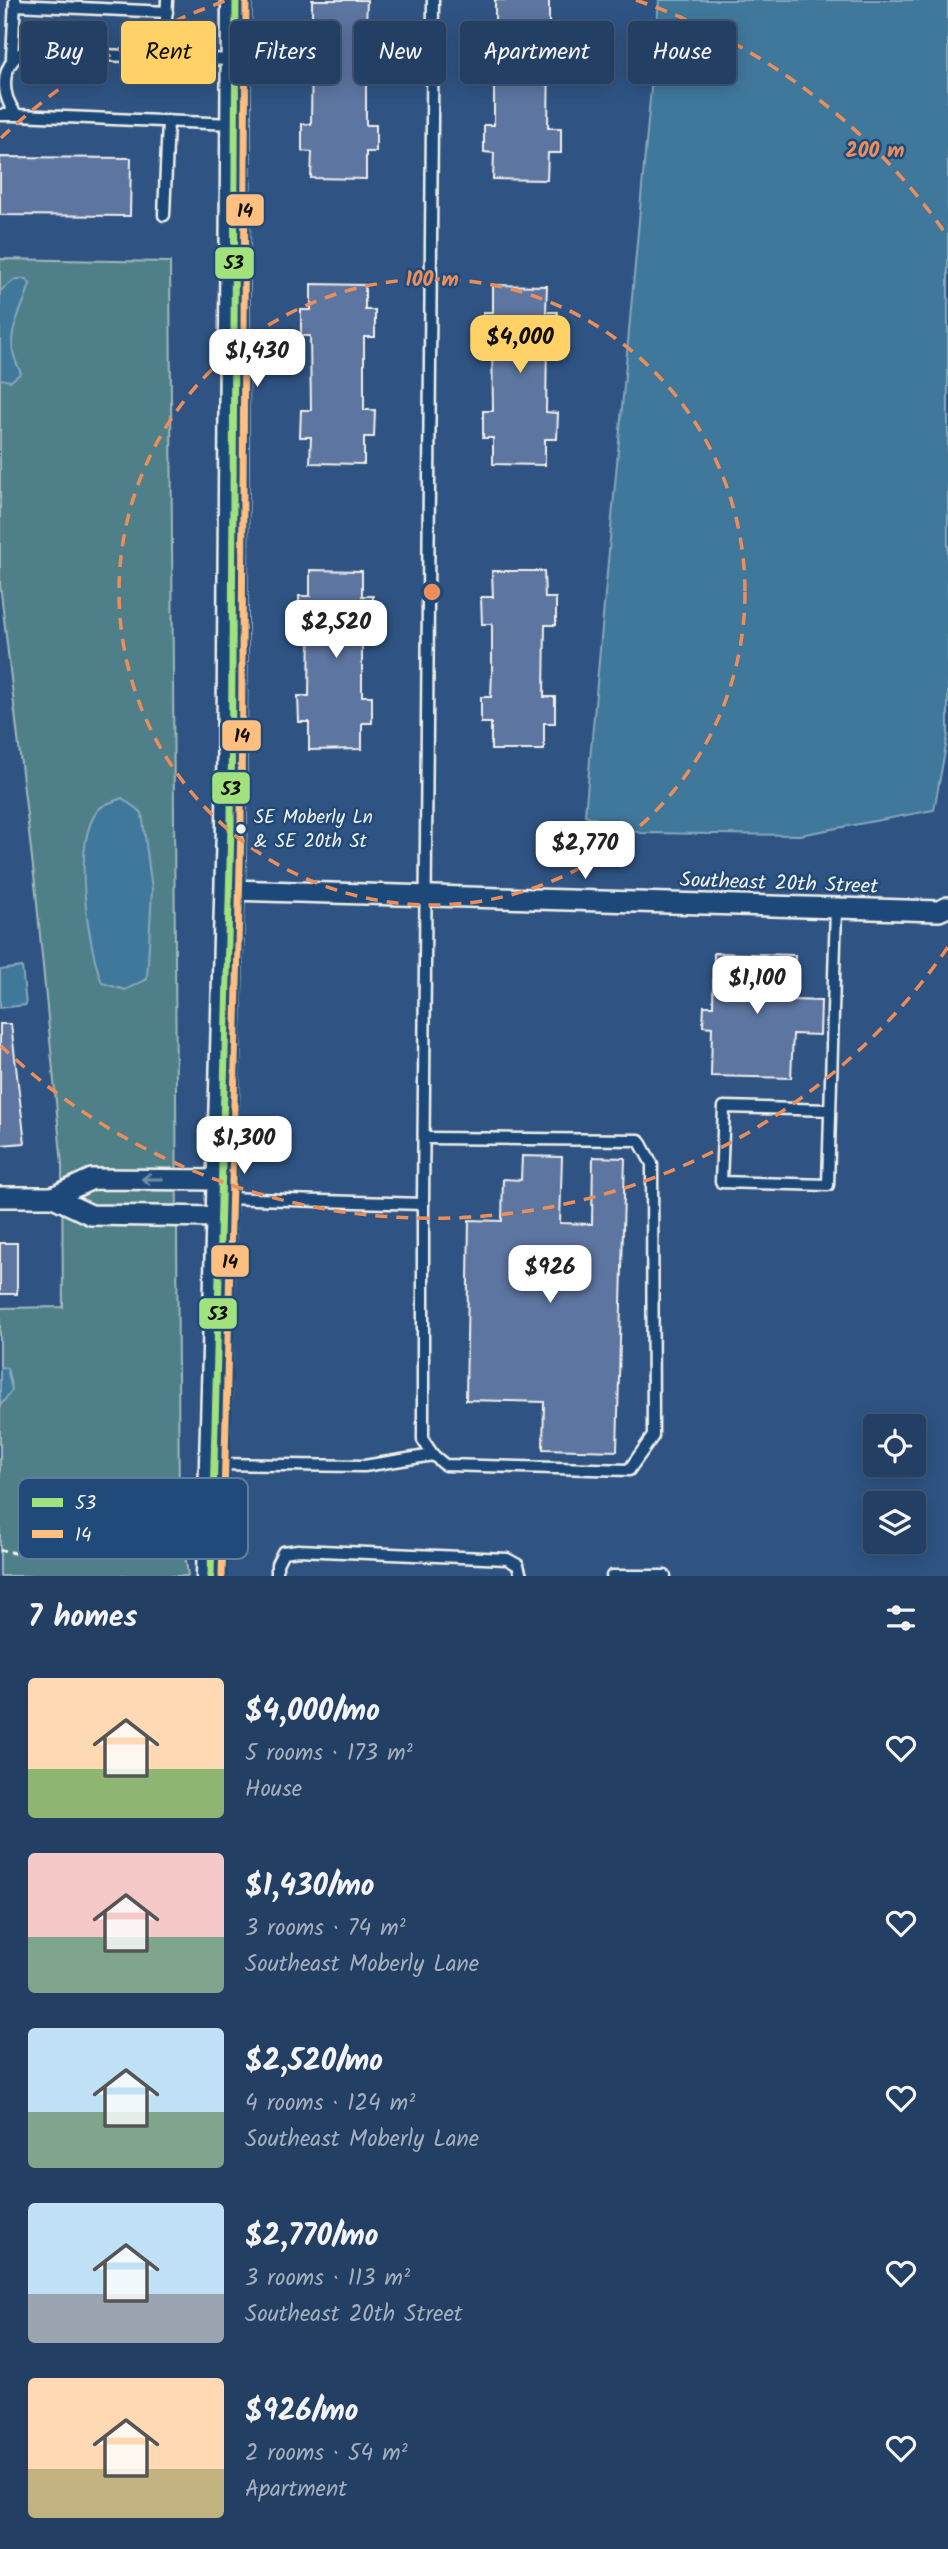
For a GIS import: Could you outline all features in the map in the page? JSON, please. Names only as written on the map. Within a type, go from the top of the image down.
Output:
[{"type":"street","points":[[236,0],[236,21]]},
{"type":"street","points":[[213,1478],[229,890],[235,84]]},
{"type":"street","name":"Southeast 20th Street","points":[[229,890],[939,911],[948,907]]},
{"type":"street","points":[[0,1197],[53,1197],[92,1179],[219,1198]]},
{"type":"street","points":[[53,1197],[91,1215],[219,1198]]},
{"type":"lane","points":[[166,21],[167,0]]},
{"type":"lane","points":[[425,1138],[639,1140],[652,1164],[653,1436],[629,1470],[445,1465],[433,1455],[423,1440],[423,1203],[433,0]]},
{"type":"lane","points":[[12,58],[15,2],[166,12]]},
{"type":"lane","points":[[17,115],[7,106],[2,92],[5,67],[12,58],[23,52],[121,56]]},
{"type":"lane","points":[[0,115],[234,124]]},
{"type":"lane","points":[[164,215],[168,121]]},
{"type":"lane","points":[[829,1110],[723,1107],[721,1182],[828,1185],[836,908]]},
{"type":"lane","points":[[219,1198],[423,1203]]},
{"type":"lane","points":[[213,1464],[365,1466],[433,1455]]},
{"type":"lane","points":[[277,1576],[277,1564],[283,1552],[298,1550],[506,1559],[518,1565],[521,1576]]},
{"type":"lane","points":[[612,1576],[665,1576]]},
{"type":"path","points":[[0,1550],[18,1551]]},
{"type":"green space","points":[[0,259],[170,262],[179,1478],[18,1478],[18,1559],[186,1559],[188,1576],[0,1576],[0,1308],[63,1307],[62,1165],[36,893],[0,584]]},
{"type":"water","points":[[659,0],[948,0],[948,735],[934,810],[800,835],[640,833],[585,815],[651,84],[736,84],[736,21],[657,21]]},
{"type":"water","points":[[16,279],[27,279],[30,284],[12,338],[15,360],[21,373],[11,381],[0,379],[0,291]]},
{"type":"water","points":[[122,798],[142,813],[152,890],[147,979],[125,990],[102,983],[87,920],[84,869],[85,846],[90,825],[98,810]]},
{"type":"water","points":[[22,967],[26,1005],[0,1008],[0,970]]},
{"type":"water","points":[[0,1367],[7,1368],[12,1390],[0,1406]]},
{"type":"building","points":[[312,0],[367,0],[366,21],[354,21],[354,84],[366,84],[366,125],[376,125],[376,152],[366,152],[366,179],[311,178],[312,152],[302,151],[302,124],[311,124],[312,84],[340,84],[340,21],[312,21]]},
{"type":"building","points":[[495,0],[549,0],[549,21],[495,21]]},
{"type":"building","points":[[494,84],[549,84],[548,128],[561,128],[561,153],[548,153],[547,180],[493,179],[494,153],[484,152],[484,125],[494,125]]},
{"type":"building","points":[[0,157],[131,158],[130,216],[0,215]]},
{"type":"building","points":[[311,284],[365,285],[365,310],[375,310],[375,337],[364,337],[364,410],[375,410],[374,437],[364,437],[364,464],[310,463],[311,437],[300,437],[301,410],[311,410],[310,336],[301,336],[301,310],[311,310]]},
{"type":"building","points":[[493,285],[547,286],[546,312],[557,312],[556,339],[547,338],[546,412],[558,413],[557,439],[545,439],[545,465],[493,464],[493,438],[483,438],[483,411],[493,411],[492,339],[483,338],[483,312],[493,312]]},
{"type":"building","points":[[310,570],[362,571],[362,596],[373,596],[373,624],[362,624],[362,696],[372,696],[372,723],[362,723],[362,749],[309,750],[309,722],[299,722],[298,696],[309,696],[310,622],[299,622],[299,596],[310,596]]},
{"type":"building","points":[[492,571],[544,571],[545,598],[556,598],[556,625],[545,625],[544,697],[555,697],[555,723],[544,723],[544,750],[491,750],[491,723],[481,723],[481,697],[491,697],[492,624],[482,624],[481,597],[493,597]]},
{"type":"building","points":[[714,953],[795,955],[794,1000],[821,1001],[820,1035],[793,1034],[791,1078],[711,1076],[712,1027],[703,1026],[704,1006],[713,1006]]},
{"type":"building","points":[[0,1024],[11,1024],[25,1143],[0,1145]]},
{"type":"building","points":[[522,1156],[562,1157],[560,1223],[592,1224],[593,1157],[625,1158],[617,1451],[543,1449],[544,1402],[466,1400],[469,1220],[502,1221],[503,1179],[521,1180]]},
{"type":"building","points":[[0,1243],[17,1243],[17,1294],[0,1294]]},
{"type":"transit line","name":"53","points":[[214,1478],[231,827],[236,0]]},
{"type":"transit line","name":"14","points":[[224,1478],[241,827],[246,0]]},
{"type":"transit line","name":"53","points":[[211,1559],[211,1576]]},
{"type":"transit line","name":"14","points":[[222,1559],[222,1576]]},
{"type":"place","name":"SE Moberly Ln & SE 20th St","points":[[241,829]]}]
